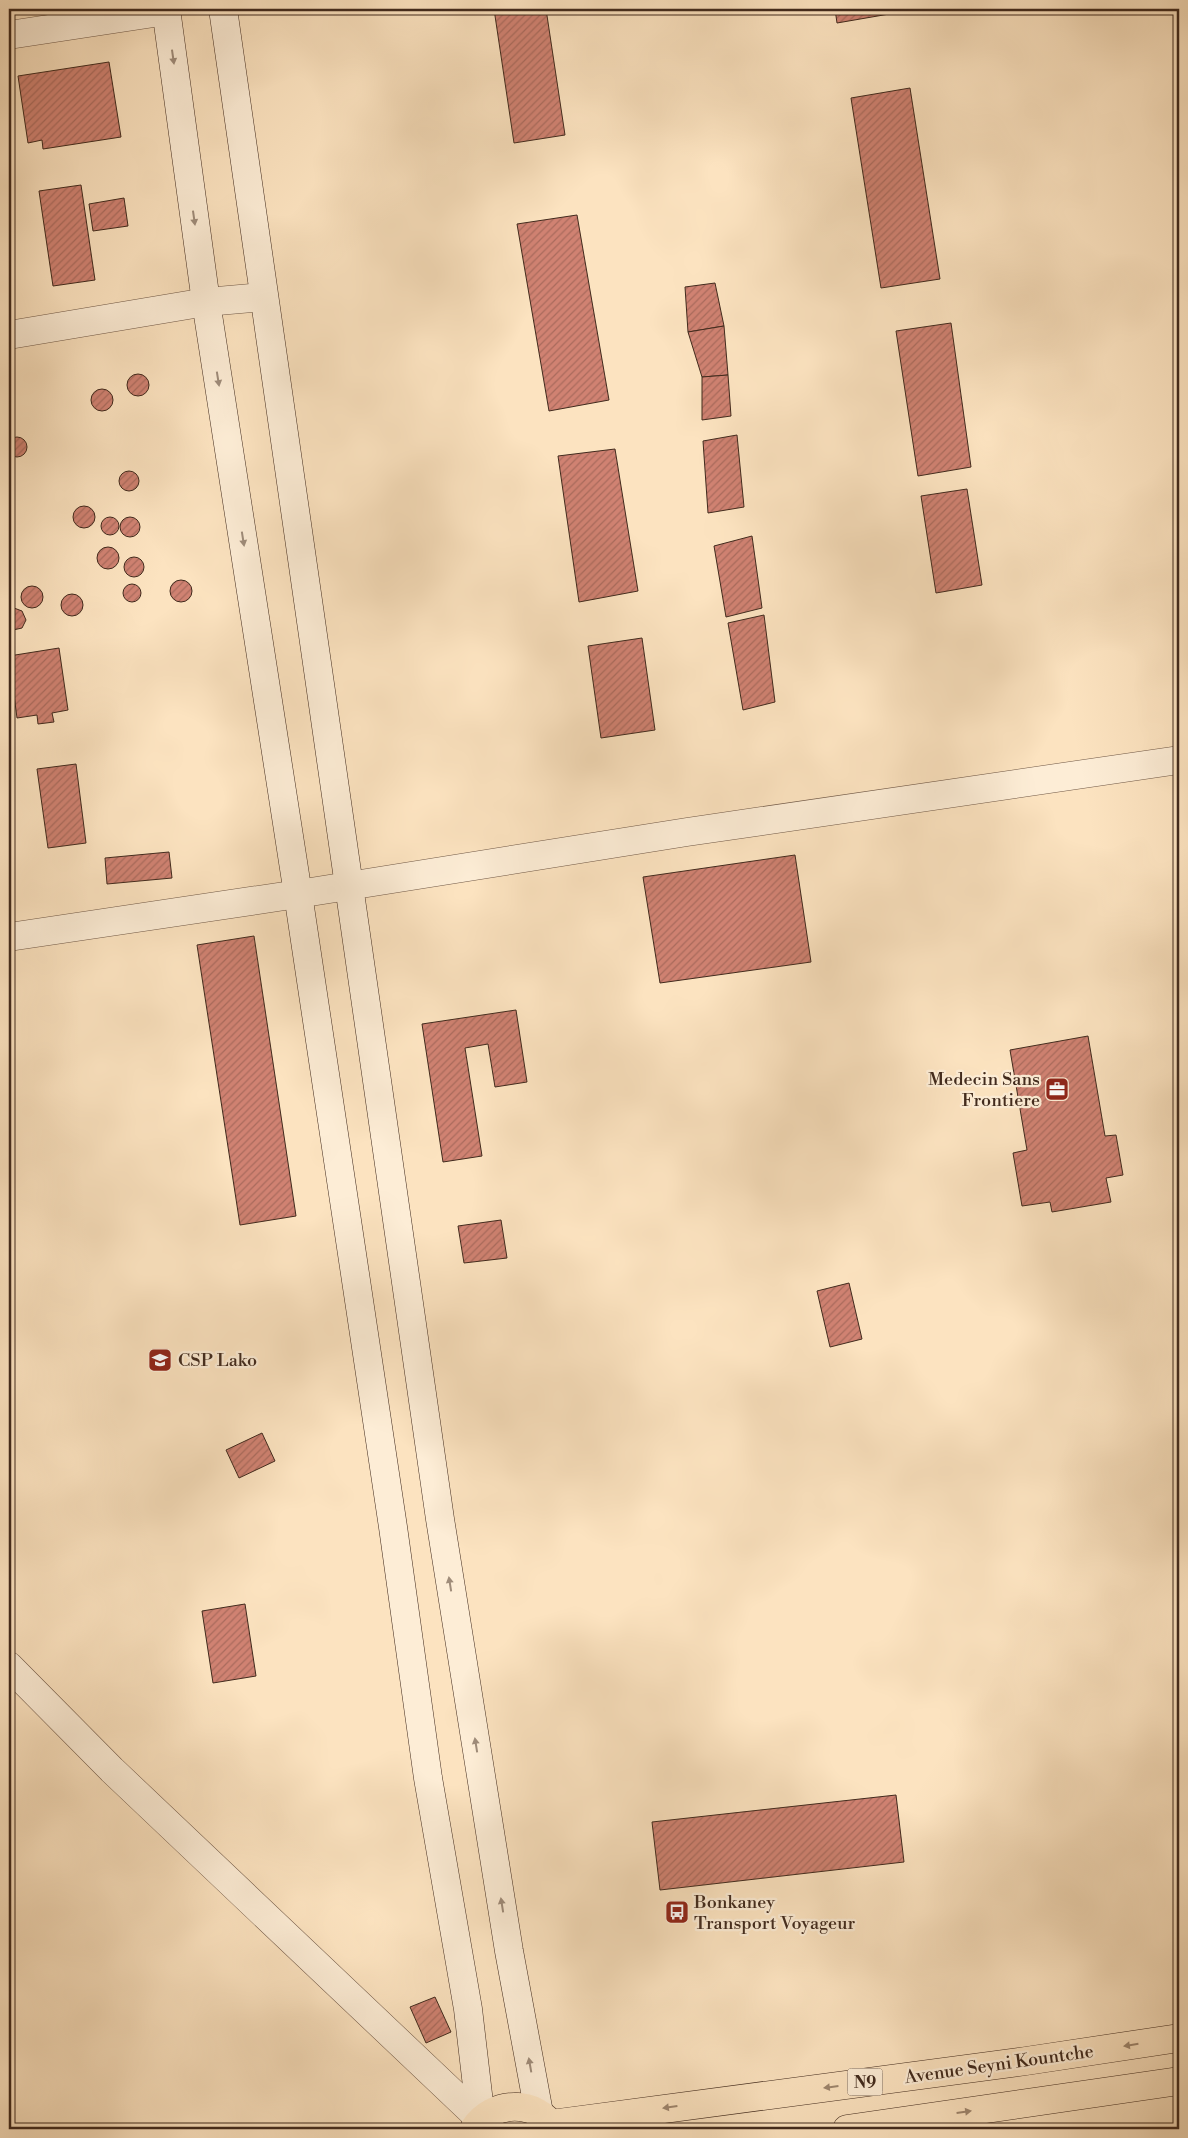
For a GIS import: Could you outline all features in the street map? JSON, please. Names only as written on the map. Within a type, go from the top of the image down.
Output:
[{"type":"highway","name":"Avenue Seyni Kountche","points":[[548,2122],[1026,2061],[1179,2038]]},
{"type":"highway","points":[[847,2129],[1179,2081]]},
{"type":"highway","name":"N9","points":[[478,2125],[494,2111],[519,2106],[548,2122]]},
{"type":"main road","points":[[223,9],[440,1519],[508,1941],[548,2122]]},
{"type":"main road","points":[[9,35],[167,10],[206,302],[298,894],[393,1526],[428,1778],[468,2009],[478,2125]]},
{"type":"main road","points":[[9,334],[206,302],[263,297]]},
{"type":"main road","points":[[9,937],[350,886],[687,832],[1179,760]]},
{"type":"main road","points":[[9,1666],[112,1770],[478,2125]]},
{"type":"building","points":[[494,9],[546,9],[565,135],[514,143]]},
{"type":"building","points":[[835,9],[894,9],[895,13],[837,23]]},
{"type":"building","points":[[109,62],[121,137],[43,149],[42,140],[28,143],[18,76]]},
{"type":"building","points":[[910,88],[940,279],[881,288],[851,98]]},
{"type":"building","points":[[81,185],[95,280],[53,286],[39,191]]},
{"type":"building","points":[[124,198],[128,226],[93,231],[89,204]]},
{"type":"building","points":[[577,215],[609,400],[549,411],[517,224]]},
{"type":"building","points":[[715,283],[724,326],[688,332],[685,287]]},
{"type":"building","points":[[951,323],[971,467],[918,476],[896,331]]},
{"type":"building","points":[[724,326],[728,375],[702,377],[688,332]]},
{"type":"building","points":[[138,374],[148,381],[149,385],[142,395],[138,396],[128,389],[127,385],[134,375]]},
{"type":"building","points":[[728,375],[731,416],[702,420],[702,377]]},
{"type":"building","points":[[102,389],[110,392],[113,400],[110,408],[102,411],[94,408],[91,400],[94,392]]},
{"type":"building","points":[[737,435],[744,507],[708,513],[703,441]]},
{"type":"building","points":[[13,437],[21,437],[27,443],[27,451],[21,457],[13,457],[7,451],[7,443]]},
{"type":"building","points":[[615,449],[638,591],[579,602],[558,456]]},
{"type":"building","points":[[129,471],[136,474],[139,481],[136,488],[129,491],[122,488],[119,481],[122,474]]},
{"type":"building","points":[[967,489],[982,585],[936,593],[921,496]]},
{"type":"building","points":[[84,506],[92,509],[95,517],[92,525],[84,528],[76,525],[73,517],[76,509]]},
{"type":"building","points":[[110,517],[116,520],[119,526],[116,532],[110,535],[104,532],[101,526],[104,520]]},
{"type":"building","points":[[130,517],[137,520],[140,527],[137,534],[130,537],[123,534],[120,527],[123,520]]},
{"type":"building","points":[[752,536],[762,608],[726,617],[714,546]]},
{"type":"building","points":[[108,547],[116,550],[119,558],[116,566],[108,569],[100,566],[97,558],[100,550]]},
{"type":"building","points":[[134,557],[141,560],[144,567],[141,574],[134,577],[127,574],[124,567],[127,560]]},
{"type":"building","points":[[181,580],[191,587],[192,591],[185,601],[181,602],[171,595],[170,591],[177,581]]},
{"type":"building","points":[[128,584],[136,584],[141,589],[139,600],[128,602],[123,597],[123,589]]},
{"type":"building","points":[[32,586],[40,589],[43,597],[40,605],[32,608],[24,605],[21,597],[24,589]]},
{"type":"building","points":[[72,594],[80,597],[83,605],[80,613],[72,616],[64,613],[61,605],[64,597]]},
{"type":"building","points":[[14,608],[22,611],[26,620],[22,628],[13,630],[9,629],[9,610]]},
{"type":"building","points":[[764,615],[775,702],[743,710],[728,623]]},
{"type":"building","points":[[642,638],[655,730],[601,738],[588,646]]},
{"type":"building","points":[[59,648],[68,710],[52,713],[54,722],[38,724],[37,715],[17,718],[9,656]]},
{"type":"building","points":[[76,764],[86,843],[48,848],[37,769]]},
{"type":"building","points":[[169,852],[172,878],[107,884],[105,858]]},
{"type":"building","points":[[795,855],[811,962],[660,983],[643,877]]},
{"type":"building","points":[[254,936],[296,1216],[240,1225],[197,945]]},
{"type":"building","points":[[516,1010],[527,1082],[495,1087],[488,1044],[465,1048],[482,1156],[443,1162],[422,1024]]},
{"type":"building","points":[[1088,1036],[1105,1136],[1116,1135],[1123,1175],[1106,1178],[1111,1202],[1052,1212],[1050,1202],[1022,1206],[1013,1153],[1027,1150],[1010,1050]]},
{"type":"building","points":[[501,1220],[507,1258],[464,1263],[458,1226]]},
{"type":"building","points":[[849,1283],[862,1339],[830,1347],[817,1291]]},
{"type":"building","points":[[262,1433],[275,1461],[239,1478],[226,1450]]},
{"type":"building","points":[[245,1604],[256,1676],[213,1683],[202,1611]]},
{"type":"building","points":[[896,1795],[904,1862],[660,1890],[652,1822]]},
{"type":"building","points":[[435,1997],[451,2032],[426,2043],[410,2007]]},
{"type":"place","name":"Medecin Sans Frontiere","points":[[1057,1089]]},
{"type":"place","name":"CSP Lako","points":[[160,1360]]},
{"type":"place","name":"Bonkaney Transport Voyageur","points":[[677,1912]]}]
